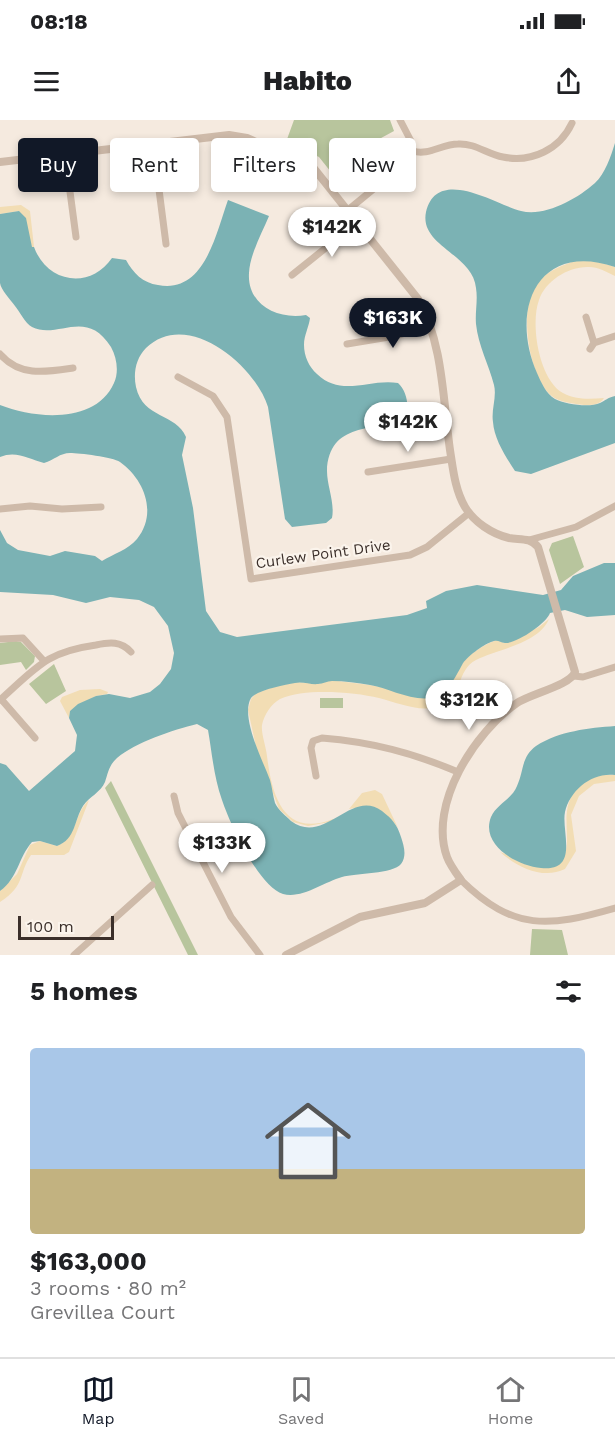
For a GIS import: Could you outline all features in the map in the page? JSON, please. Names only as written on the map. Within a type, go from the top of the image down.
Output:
[{"type":"street","points":[[400,120],[409,138]]},
{"type":"street","points":[[416,151],[426,153],[447,145],[460,144],[482,148],[504,157],[530,157],[559,143],[572,123]]},
{"type":"street","points":[[197,138],[223,135],[247,138],[312,166],[418,299],[432,326],[452,459],[460,496],[469,513],[498,534],[529,540],[576,527],[615,506]]},
{"type":"street","points":[[0,162],[18,160]]},
{"type":"street","points":[[70,192],[76,237]]},
{"type":"street","points":[[159,192],[166,244]]},
{"type":"street","points":[[348,210],[370,192]]},
{"type":"street","points":[[292,275],[357,222]]},
{"type":"street","points":[[586,317],[592,346],[615,336]]},
{"type":"street","points":[[347,344],[395,336],[432,326]]},
{"type":"street","points":[[0,354],[9,363],[27,371],[46,372],[73,368]]},
{"type":"street","name":"Curlew Point Drive","points":[[178,377],[213,396],[227,417],[251,579],[410,555],[427,547],[469,513]]},
{"type":"street","points":[[368,472],[452,459]]},
{"type":"street","points":[[0,509],[30,506],[62,509],[101,507]]},
{"type":"street","points":[[529,540],[538,547],[575,668],[574,676],[570,681],[537,692],[500,716],[484,732],[459,772],[447,803],[442,832],[446,856],[461,880],[496,908],[537,922],[573,920],[615,908]]},
{"type":"street","points":[[0,639],[23,638],[44,661]]},
{"type":"street","points":[[36,738],[0,699],[44,661],[64,650],[105,643],[120,644],[131,652]]},
{"type":"street","points":[[574,676],[583,677],[615,667]]},
{"type":"street","points":[[316,776],[311,748],[313,741],[322,738],[389,747],[416,754],[459,772]]},
{"type":"street","points":[[174,796],[178,813],[231,917],[260,955]]},
{"type":"street","points":[[286,955],[360,917],[425,903],[461,880]]},
{"type":"street","points":[[74,955],[152,885]]},
{"type":"green space","points":[[294,120],[390,120],[394,131],[381,138],[329,138],[329,170],[317,156],[317,138],[287,138]]},
{"type":"green space","points":[[573,536],[584,567],[560,584],[549,550],[552,543]]},
{"type":"green space","points":[[21,642],[35,656],[34,662],[26,670],[21,662],[0,665],[0,643]]},
{"type":"green space","points":[[54,664],[66,691],[46,704],[29,684]]},
{"type":"green space","points":[[320,698],[343,698],[343,708],[320,708]]},
{"type":"green space","points":[[111,781],[198,955],[188,955],[105,788]]},
{"type":"green space","points":[[532,929],[562,930],[568,955],[530,955]]},
{"type":"sand","points":[[21,205],[30,211],[34,247],[32,247],[19,211],[0,214],[0,207]]},
{"type":"sand","points":[[578,260],[596,261],[615,267],[615,276],[596,268],[581,267],[566,272],[552,281],[542,293],[536,310],[536,337],[542,364],[555,386],[572,397],[604,398],[593,405],[580,405],[560,400],[545,389],[533,362],[527,330],[529,300],[537,283],[552,270]]},
{"type":"sand","points":[[549,619],[544,627],[527,640],[470,664],[453,696],[442,705],[427,708],[410,707],[379,698],[329,692],[302,693],[277,701],[266,714],[262,729],[269,772],[277,799],[292,818],[303,823],[317,823],[333,819],[335,821],[308,826],[293,822],[279,809],[257,751],[248,710],[251,699],[256,693],[297,682],[319,684],[330,680],[431,697],[446,688],[465,660],[478,649],[497,640],[504,643],[539,627]]},
{"type":"sand","points":[[100,689],[108,692],[107,694],[96,696],[70,711],[69,718],[60,701],[62,697],[80,690]]},
{"type":"sand","points":[[600,775],[615,775],[615,781],[594,784],[579,796],[571,815],[576,851],[565,869],[548,873],[531,870],[514,863],[500,852],[546,868],[559,862],[566,852],[567,812],[571,798],[581,785]]},
{"type":"sand","points":[[375,790],[382,794],[398,828],[394,822],[377,811],[363,808],[349,809],[362,793]]},
{"type":"sand","points":[[89,800],[69,852],[64,855],[31,855],[18,885],[0,902],[0,891],[17,874],[30,845],[40,841],[57,846],[64,842]]},
{"type":"water","points":[[615,143],[615,267],[588,261],[566,264],[549,272],[537,286],[529,304],[527,326],[529,349],[537,373],[544,388],[552,397],[571,404],[590,405],[615,396],[615,443],[531,474],[515,471],[501,448],[494,428],[495,390],[477,332],[477,292],[473,276],[430,233],[426,224],[426,212],[432,198],[442,191],[455,189],[483,196],[521,211],[550,209],[579,195],[599,179],[610,159]]},
{"type":"water","points":[[228,200],[269,216],[252,258],[249,273],[250,284],[253,294],[266,308],[285,315],[306,315],[310,318],[304,349],[307,361],[314,371],[336,385],[398,383],[405,395],[407,409],[405,418],[356,431],[345,436],[336,444],[330,455],[327,471],[332,518],[326,523],[292,527],[285,519],[268,407],[261,391],[249,374],[234,359],[199,338],[181,334],[162,337],[146,348],[135,371],[136,387],[145,405],[175,424],[186,437],[182,455],[193,508],[206,611],[220,632],[237,637],[407,615],[427,608],[426,601],[446,591],[477,585],[543,595],[561,590],[573,576],[604,563],[615,563],[615,615],[587,617],[565,610],[550,613],[537,627],[523,637],[505,643],[493,641],[479,648],[464,662],[447,689],[432,698],[414,697],[370,685],[332,681],[320,684],[284,685],[265,690],[251,698],[248,706],[250,727],[270,780],[275,803],[280,810],[291,821],[303,827],[315,827],[327,823],[359,806],[371,806],[382,811],[396,825],[403,844],[404,858],[397,867],[342,877],[298,894],[283,894],[274,889],[255,868],[232,824],[217,783],[208,730],[197,724],[144,742],[117,758],[110,766],[103,786],[83,806],[68,839],[57,846],[40,841],[32,842],[11,880],[0,891],[0,763],[6,765],[29,791],[75,751],[77,735],[69,718],[70,711],[78,704],[96,696],[109,694],[130,698],[150,692],[160,684],[171,669],[174,653],[168,626],[154,607],[139,600],[110,597],[86,603],[53,595],[0,592],[0,530],[7,543],[18,550],[50,556],[65,551],[95,556],[102,561],[125,549],[137,539],[147,518],[147,508],[145,497],[136,478],[116,460],[70,453],[44,463],[12,454],[0,457],[0,405],[14,410],[47,415],[79,412],[94,406],[105,396],[116,379],[117,370],[111,347],[101,335],[92,329],[82,327],[42,330],[32,327],[4,292],[0,283],[0,214],[19,211],[26,218],[32,247],[40,259],[59,275],[81,278],[92,275],[112,258],[126,260],[143,280],[158,285],[174,285],[187,280],[198,271],[213,244]]},
{"type":"water","points":[[615,726],[615,775],[598,776],[590,780],[583,784],[572,797],[565,812],[566,849],[561,864],[553,868],[541,868],[522,863],[503,852],[491,836],[489,827],[491,817],[515,791],[525,760],[531,750],[545,741],[564,734]]}]
